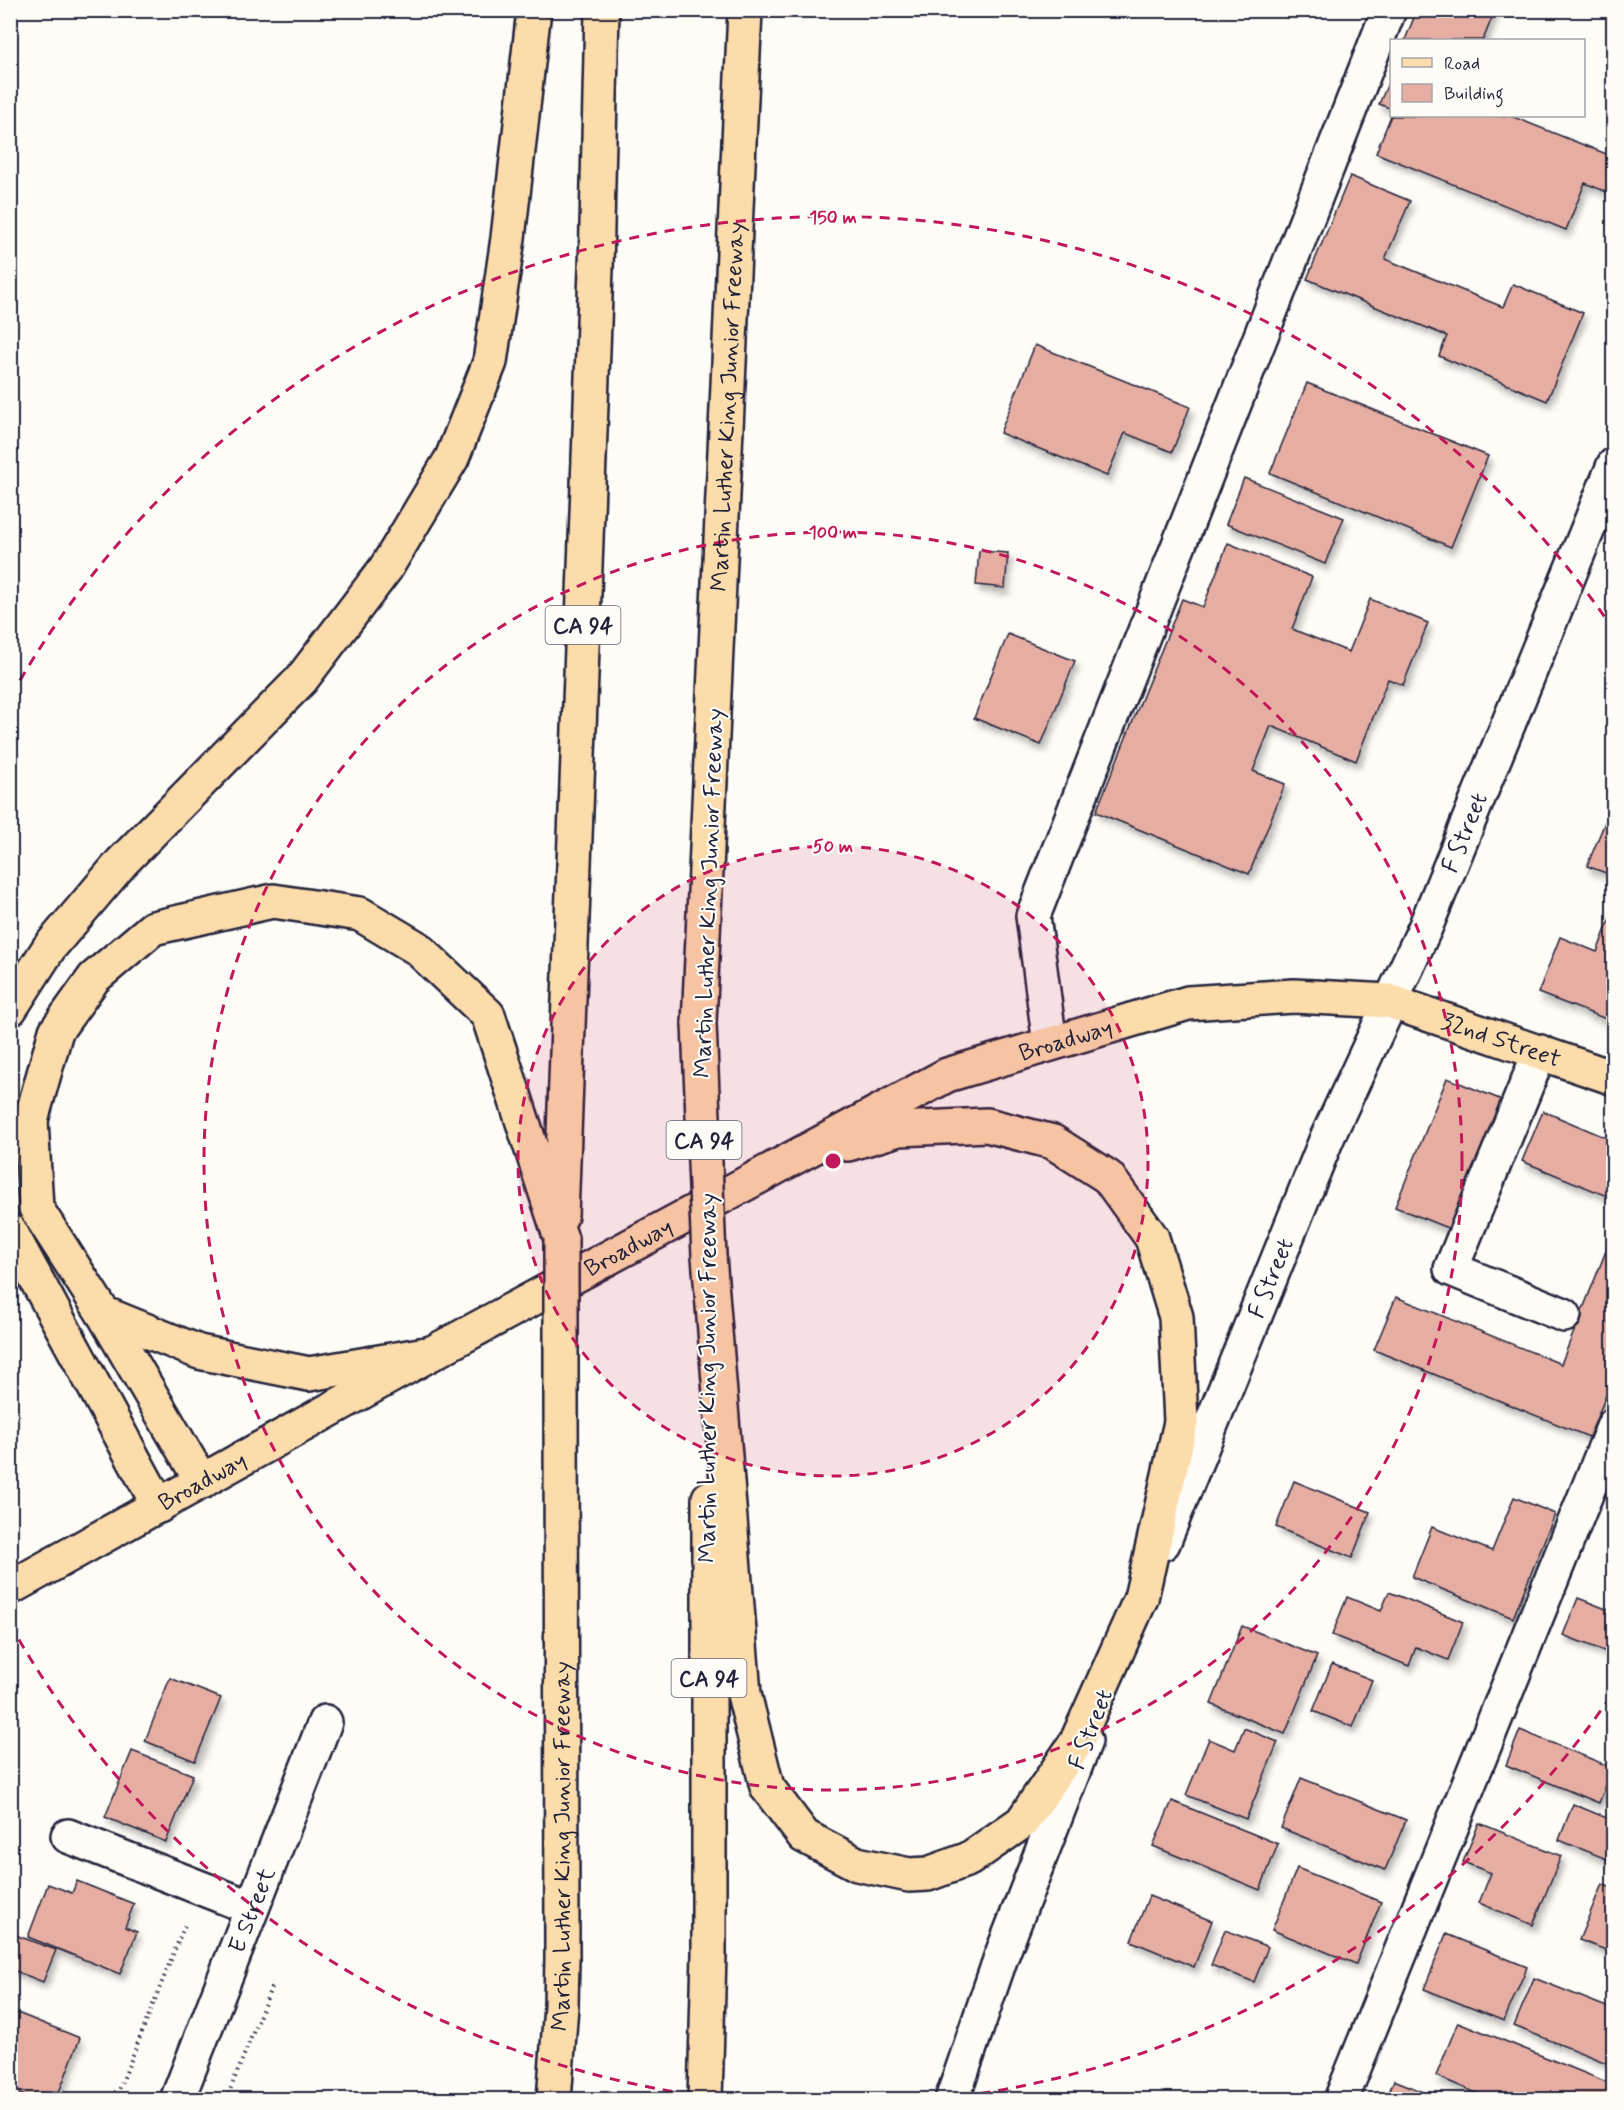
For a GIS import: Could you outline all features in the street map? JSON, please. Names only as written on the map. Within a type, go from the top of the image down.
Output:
[{"type":"main road","points":[[10,1009],[49,948],[122,862],[301,680],[386,568],[452,458],[490,362],[508,238],[534,10]]},
{"type":"main road","name":"Martin Luther King Junior Freeway","points":[[554,2100],[562,1958],[561,1239],[596,269],[602,10]]},
{"type":"main road","name":"Martin Luther King Junior Freeway","points":[[705,2100],[710,1954],[709,1256],[699,1024],[745,10]]},
{"type":"main road","points":[[202,1482],[103,1313],[36,1208],[31,1120],[56,1031],[94,978],[153,928],[273,901],[360,914],[417,948],[488,1015],[561,1239]]},
{"type":"main road","name":"Broadway","points":[[10,1588],[432,1353],[947,1075],[1188,1003],[1294,996],[1389,1001]]},
{"type":"main road","name":"32nd Street","points":[[1389,1001],[1614,1078]]},
{"type":"main road","points":[[709,1256],[744,1694],[767,1787],[804,1836],[856,1864],[909,1875],[928,1874],[969,1859],[1022,1822],[1076,1743],[1141,1598],[1181,1422],[1176,1317],[1152,1238],[1108,1177],[1053,1142],[987,1125],[899,1129],[786,1162]]},
{"type":"main road","points":[[10,1231],[159,1506]]},
{"type":"main road","points":[[103,1313],[200,1352],[309,1374],[432,1353]]},
{"type":"street","points":[[1050,1044],[1033,916],[1389,10]]},
{"type":"street","name":"F Street","points":[[952,2100],[1001,1957],[1141,1598],[1327,1138],[1425,928],[1614,465]]},
{"type":"street","points":[[1540,1052],[1451,1269],[1564,1315]]},
{"type":"street","points":[[1341,2100],[1614,1425]]},
{"type":"street","name":"E Street","points":[[177,2100],[325,1722]]},
{"type":"street","points":[[68,1836],[252,1908]]},
{"type":"path","points":[[115,2100],[198,1887]]},
{"type":"path","points":[[226,2100],[273,1983]]},
{"type":"building","points":[[1417,10],[1495,10],[1483,39],[1405,39]]},
{"type":"building","points":[[1390,79],[1390,108],[1379,104]]},
{"type":"building","points":[[1390,117],[1514,117],[1614,157],[1614,195],[1585,183],[1566,230],[1376,153]]},
{"type":"building","points":[[1350,176],[1410,201],[1385,259],[1503,307],[1513,284],[1583,313],[1547,401],[1439,356],[1447,336],[1307,279]]},
{"type":"building","points":[[1035,345],[1190,407],[1172,452],[1125,433],[1107,476],[1000,433]]},
{"type":"building","points":[[1307,383],[1488,456],[1451,547],[1270,473]]},
{"type":"building","points":[[1244,478],[1344,518],[1325,564],[1226,524]]},
{"type":"building","points":[[1228,543],[1312,577],[1292,629],[1349,652],[1370,599],[1428,623],[1403,685],[1388,679],[1356,761],[1271,726],[1253,771],[1285,784],[1249,874],[1096,812],[1182,599],[1203,607]]},
{"type":"building","points":[[979,551],[1008,553],[1005,588],[976,585]]},
{"type":"building","points":[[1008,634],[1075,661],[1041,745],[974,718]]},
{"type":"building","points":[[1614,800],[1614,876],[1587,866]]},
{"type":"building","points":[[1614,908],[1614,1022],[1538,993],[1560,937],[1597,952]]},
{"type":"building","points":[[1447,1078],[1507,1102],[1455,1231],[1395,1207]]},
{"type":"building","points":[[1543,1111],[1614,1141],[1614,1199],[1522,1161]]},
{"type":"building","points":[[1610,1241],[1614,1242],[1614,1376],[1589,1437],[1374,1350],[1396,1297],[1561,1364]]},
{"type":"building","points":[[1294,1481],[1370,1512],[1352,1558],[1276,1527]]},
{"type":"building","points":[[1514,1497],[1555,1514],[1513,1618],[1412,1577],[1432,1527],[1492,1551]]},
{"type":"building","points":[[1389,1592],[1463,1622],[1448,1660],[1416,1647],[1409,1666],[1332,1635],[1347,1597],[1381,1611]]},
{"type":"building","points":[[1578,1598],[1614,1612],[1614,1655],[1563,1635]]},
{"type":"building","points":[[1242,1626],[1317,1656],[1285,1734],[1211,1704]]},
{"type":"building","points":[[1332,1664],[1372,1680],[1353,1727],[1313,1711]]},
{"type":"building","points":[[170,1678],[221,1698],[195,1761],[145,1741]]},
{"type":"building","points":[[1244,1728],[1278,1742],[1246,1819],[1186,1795],[1209,1739],[1235,1750]]},
{"type":"building","points":[[1520,1730],[1613,1768],[1599,1803],[1506,1765]]},
{"type":"building","points":[[132,1751],[193,1775],[166,1842],[105,1817]]},
{"type":"building","points":[[1301,1778],[1406,1820],[1385,1870],[1281,1828]]},
{"type":"building","points":[[1172,1801],[1278,1844],[1260,1890],[1153,1846]]},
{"type":"building","points":[[1573,1804],[1614,1821],[1614,1862],[1559,1840]]},
{"type":"building","points":[[1479,1823],[1561,1856],[1533,1925],[1479,1903],[1491,1873],[1463,1862]]},
{"type":"building","points":[[1297,1868],[1381,1902],[1356,1964],[1272,1930]]},
{"type":"building","points":[[77,1881],[134,1904],[125,1927],[137,1932],[120,1974],[28,1937],[48,1884],[72,1893]]},
{"type":"building","points":[[1602,1884],[1614,1889],[1614,1953],[1579,1940]]},
{"type":"building","points":[[1149,1896],[1212,1921],[1194,1967],[1131,1941]]},
{"type":"building","points":[[1225,1930],[1268,1947],[1254,1982],[1211,1965]]},
{"type":"building","points":[[10,1933],[56,1950],[43,1982],[10,1969]]},
{"type":"building","points":[[1446,1934],[1527,1967],[1504,2021],[1424,1989]]},
{"type":"building","points":[[1534,1978],[1614,2010],[1614,2066],[1514,2026]]},
{"type":"building","points":[[10,2010],[80,2038],[56,2100],[36,2100],[10,2090]]},
{"type":"building","points":[[1458,2022],[1614,2085],[1613,2100],[1493,2100],[1436,2076]]},
{"type":"building","points":[[1394,2080],[1443,2100],[1386,2100]]}]
